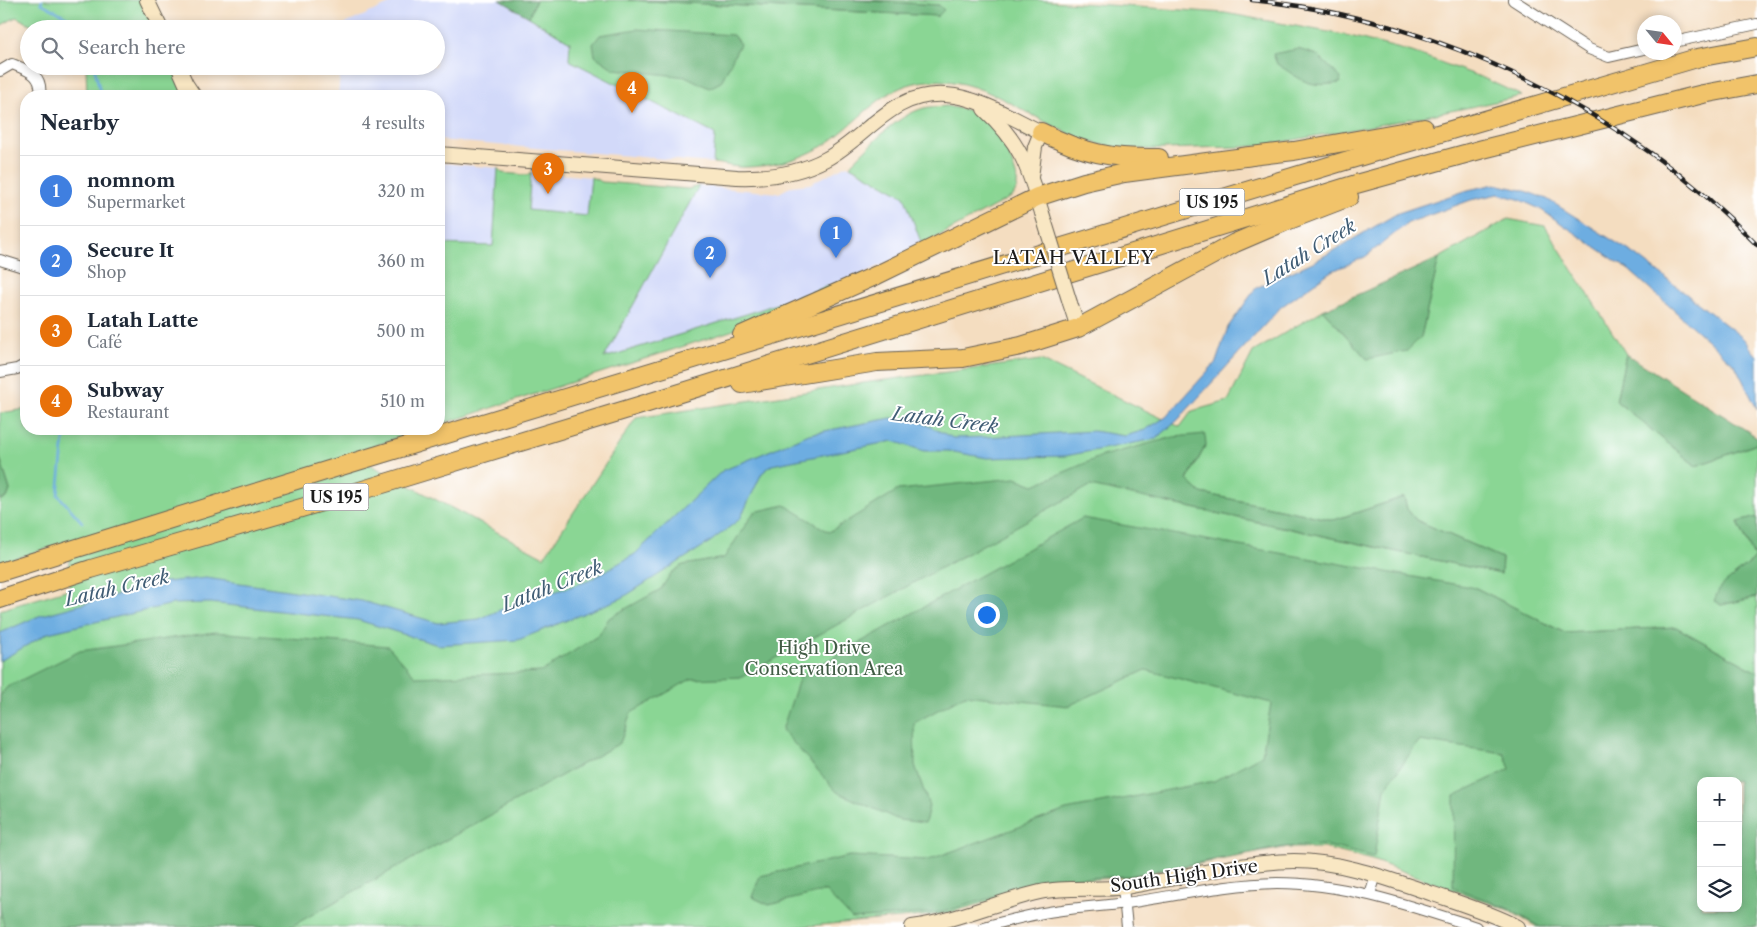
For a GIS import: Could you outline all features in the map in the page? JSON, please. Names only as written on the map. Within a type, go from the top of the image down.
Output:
[{"type":"highway","name":"US 195","points":[[445,435],[1505,113],[1697,58],[1757,47]]},
{"type":"highway","name":"US 195","points":[[0,598],[91,569],[672,396],[1356,184],[1703,94],[1757,84]]},
{"type":"highway","points":[[668,367],[1040,205],[1084,182],[1124,173],[1319,147],[1505,113]]},
{"type":"highway","points":[[1041,132],[1082,150],[1109,157],[1252,156]]},
{"type":"highway","points":[[672,396],[877,362],[963,358],[1021,346],[1078,328],[1212,255],[1284,222],[1360,193],[1460,164],[1510,143]]},
{"type":"highway","name":"US 195","points":[[0,572],[444,435]]},
{"type":"main road","points":[[147,0],[157,20]]},
{"type":"main road","points":[[183,75],[191,90]]},
{"type":"main road","points":[[445,154],[738,177],[769,177],[797,171],[825,160],[894,107],[913,98],[930,95],[948,95],[959,96],[993,108],[1041,132],[1035,147],[1031,177]]},
{"type":"main road","points":[[979,103],[1010,136],[1021,154],[1031,177],[1078,328]]},
{"type":"main road","name":"South High Drive","points":[[912,927],[934,924],[1040,892],[1060,889],[1123,887],[1253,864],[1295,861],[1327,864],[1376,875],[1504,919],[1518,927]]},
{"type":"street","points":[[1513,0],[1589,50],[1609,57],[1637,51]]},
{"type":"street","points":[[1682,40],[1757,24]]},
{"type":"street","points":[[0,71],[12,64],[20,67]]},
{"type":"street","points":[[34,75],[39,78],[42,86],[41,90]]},
{"type":"street","points":[[0,260],[20,266]]},
{"type":"street","points":[[0,372],[20,368]]},
{"type":"street","points":[[1370,894],[1376,875]]},
{"type":"street","name":"South High Drive","points":[[984,927],[1060,910],[1126,904],[1219,887],[1277,884],[1315,886],[1370,894],[1476,927]]},
{"type":"street","points":[[1123,887],[1127,927]]},
{"type":"shaded area","points":[[398,0],[500,0],[570,42],[569,60],[715,134],[713,163],[445,141],[445,90],[339,90],[340,75],[445,75],[445,20],[354,20]]},
{"type":"shaded area","points":[[445,164],[498,168],[493,246],[445,244]]},
{"type":"shaded area","points":[[847,165],[904,196],[922,245],[863,274],[753,312],[603,359],[699,186],[779,193],[792,186],[810,184]]},
{"type":"shaded area","points":[[531,172],[591,177],[588,216],[528,210]]},
{"type":"green space","points":[[0,0],[140,0],[150,20],[22,20],[16,17],[0,26]]},
{"type":"green space","points":[[500,0],[536,0],[529,17]]},
{"type":"green space","points":[[536,0],[628,0],[938,16],[939,5],[854,0],[1035,0],[1225,13],[1350,36],[1412,52],[1481,77],[1522,96],[1266,145],[1139,149],[1118,148],[1084,140],[974,87],[952,82],[928,81],[901,87],[890,93],[818,149],[772,165],[739,167],[713,163],[715,134],[569,60],[570,42],[529,17]]},
{"type":"green space","points":[[628,0],[854,0],[939,5],[944,10],[938,16]]},
{"type":"green space","points":[[637,29],[733,35],[740,44],[721,82],[709,88],[687,77],[614,69],[595,56],[593,44],[600,35]]},
{"type":"green space","points":[[1298,49],[1317,55],[1341,78],[1340,83],[1320,85],[1306,82],[1277,64],[1273,54]]},
{"type":"green space","points":[[86,75],[177,75],[185,90],[87,90]]},
{"type":"green space","points":[[947,106],[965,109],[976,114],[996,133],[1010,157],[1017,178],[1017,188],[1013,196],[922,245],[904,196],[850,166],[877,139],[904,117],[924,108]]},
{"type":"green space","points":[[498,168],[502,173],[527,175],[531,172],[528,210],[587,216],[591,177],[602,182],[688,189],[699,186],[604,358],[753,312],[863,274],[788,309],[731,331],[445,423],[445,244],[493,246]]},
{"type":"green space","name":"High Drive Conservation Area","points":[[1508,219],[1545,226],[1626,354],[1616,401],[1696,466],[1757,444],[1757,517],[1738,523],[1755,559],[1721,587],[1721,605],[1757,597],[1757,672],[1676,627],[1565,633],[1476,588],[1697,778],[1697,912],[1742,912],[1757,927],[1537,927],[1508,910],[1372,860],[1324,848],[1284,848],[1128,877],[1055,882],[945,914],[797,927],[0,927],[0,610],[69,589],[69,542],[0,563],[0,500],[7,498],[10,490],[0,458],[0,413],[20,410],[20,435],[408,435],[350,454],[544,557],[636,418],[870,382],[1041,360],[1180,427],[1192,411],[1228,401],[1253,352],[1323,310],[1367,359],[1421,337],[1439,258]],"holes":[[[1206,445],[1187,481],[1201,493],[1334,520],[1404,497],[1407,509],[1416,520],[1502,558],[1501,574],[1164,502]]]},
{"type":"green space","points":[[1439,258],[1421,337],[1407,351],[1367,359],[1323,310]]},
{"type":"green space","points":[[1626,354],[1757,437],[1757,444],[1696,466],[1616,401]]},
{"type":"green space","points":[[1205,434],[1206,445],[1187,480],[1201,493],[1334,520],[1404,497],[1407,509],[1416,520],[1502,558],[1501,574],[1090,486],[742,677],[691,679],[631,713],[620,743],[290,927],[4,927],[0,908],[0,696],[7,687],[80,651],[215,632],[388,646],[416,677],[541,672],[599,635],[609,618],[661,589],[671,573],[683,565],[724,558],[754,512],[785,505],[829,532],[898,490],[1016,478],[1034,485],[1102,456],[1174,437]]},
{"type":"green space","points":[[0,458],[10,490],[7,498],[0,500]]},
{"type":"green space","points":[[1757,517],[1757,597],[1721,605],[1714,601],[1720,587],[1755,559],[1738,522]]},
{"type":"green space","points":[[1083,518],[1476,588],[1565,633],[1676,627],[1757,672],[1757,927],[1540,927],[1509,909],[1453,887],[1454,796],[1510,769],[1504,753],[1419,741],[1385,789],[1374,857],[1324,845],[1283,847],[1128,876],[1055,879],[943,912],[852,919],[825,891],[769,905],[752,897],[760,876],[850,856],[928,860],[1066,810],[1214,781],[1262,755],[1271,703],[1146,670],[1068,706],[965,695],[914,723],[915,765],[929,806],[925,823],[899,820],[837,792],[782,730],[800,676]]},
{"type":"water","points":[[1495,184],[1522,190],[1547,199],[1636,255],[1743,338],[1757,356],[1757,409],[1735,365],[1629,270],[1540,209],[1518,199],[1498,194],[1471,200],[1408,223],[1365,257],[1330,272],[1281,307],[1177,421],[1156,439],[1065,456],[987,458],[949,451],[924,451],[893,441],[772,465],[762,473],[740,519],[710,542],[622,598],[518,640],[438,645],[358,620],[210,603],[173,604],[48,633],[0,661],[0,633],[39,616],[164,582],[206,578],[362,601],[438,623],[479,619],[507,607],[588,581],[635,554],[722,471],[809,434],[891,418],[921,422],[953,438],[1093,431],[1125,436],[1145,430],[1166,417],[1216,362],[1228,327],[1256,288],[1317,260],[1398,213],[1468,190]]},
{"type":"waterway","points":[[42,0],[41,3],[70,20]]},
{"type":"waterway","points":[[96,75],[100,90]]},
{"type":"waterway","points":[[64,435],[58,495],[82,522]]},
{"type":"waterway","name":"Latah Creek","points":[[105,593],[111,599]]},
{"type":"railway","points":[[1252,0],[1321,10],[1391,27],[1459,50],[1526,79],[1589,113],[1650,153],[1706,197],[1757,245]]},
{"type":"place","name":"Subway","points":[[632,113]]},
{"type":"place","name":"Latah Latte","points":[[548,194]]},
{"type":"place","name":"nomnom","points":[[836,258]]},
{"type":"place","name":"Secure It","points":[[710,278]]},
{"type":"district","name":"LATAH VALLEY","points":[[1074,257]]}]
